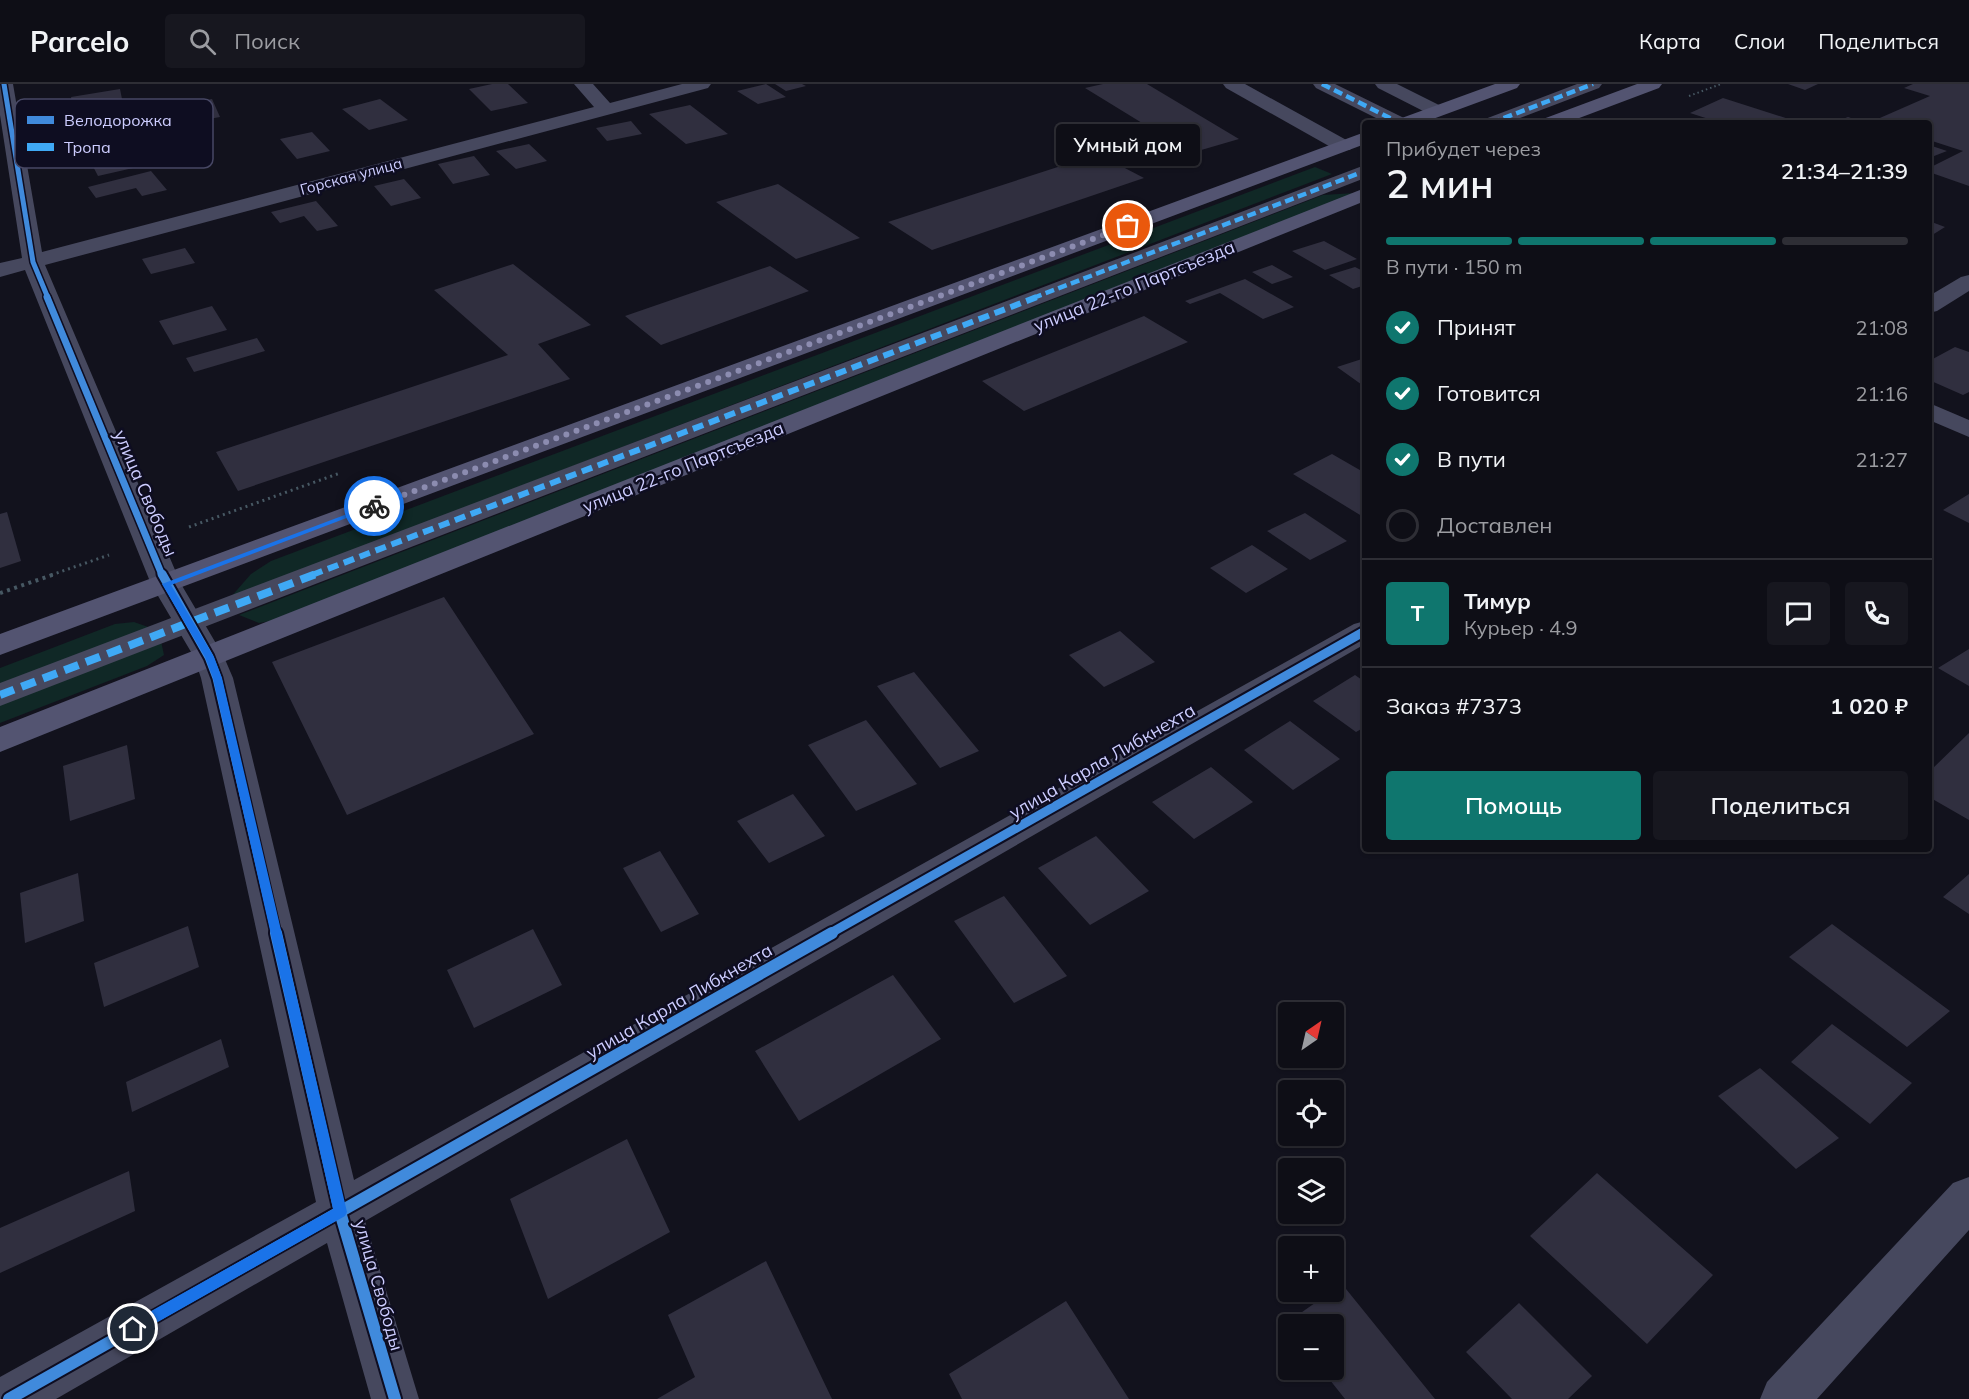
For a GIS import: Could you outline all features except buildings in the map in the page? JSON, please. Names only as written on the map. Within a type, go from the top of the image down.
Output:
[{"type":"main road","points":[[1414,120],[1511,84]]},
{"type":"main road","points":[[1557,120],[1653,84]]},
{"type":"main road","points":[[0,645],[1354,142]]},
{"type":"main road","name":"улица 22-го Партсъезда","points":[[0,740],[1362,195]]},
{"type":"street","name":"улица Свободы","points":[[4,84],[15,152]]},
{"type":"street","points":[[583,84],[605,108]]},
{"type":"street","name":"Горская улица","points":[[0,270],[702,84]]},
{"type":"street","points":[[1232,84],[1354,142]]},
{"type":"street","points":[[1322,84],[1394,120]]},
{"type":"street","points":[[1384,84],[1437,111]]},
{"type":"street","points":[[1499,120],[1593,84]]},
{"type":"street","name":"улица Свободы","points":[[18,168],[33,262],[166,584],[209,657],[218,678],[340,1212],[395,1399]]},
{"type":"street","points":[[0,695],[1362,172]]},
{"type":"street","points":[[1932,304],[1969,282]]},
{"type":"street","points":[[1932,412],[1969,429]]},
{"type":"street","name":"улица Карла Либкнехта","points":[[9,1399],[1362,632]]},
{"type":"street","points":[[1784,1399],[1969,1198]]},
{"type":"green space","points":[[1315,167],[1332,174],[230,598],[251,574],[271,561]]},
{"type":"green space","points":[[1355,193],[293,617],[259,623],[239,615],[1323,195]]},
{"type":"green space","points":[[134,622],[151,628],[0,686],[0,668],[115,624]]},
{"type":"green space","points":[[161,641],[164,655],[147,666],[0,723],[0,704]]},
{"type":"marked path","points":[[1322,84],[1394,120]]},
{"type":"marked path","points":[[1499,120],[1593,84]]},
{"type":"marked path","points":[[0,695],[1362,172]]},
{"type":"cycle path","points":[[4,84],[15,152]]},
{"type":"cycle path","points":[[18,168],[33,262],[166,584],[209,657],[217,678],[340,1212],[395,1399]]},
{"type":"cycle path","points":[[9,1399],[1362,633]]},
{"type":"way so far","points":[[374,506],[1128,226]]},
{"type":"place","name":"Умный дом","points":[[1128,226]]},
{"type":"route","points":[[133,1329],[340,1212],[218,678],[209,657],[166,584],[374,506]]}]
